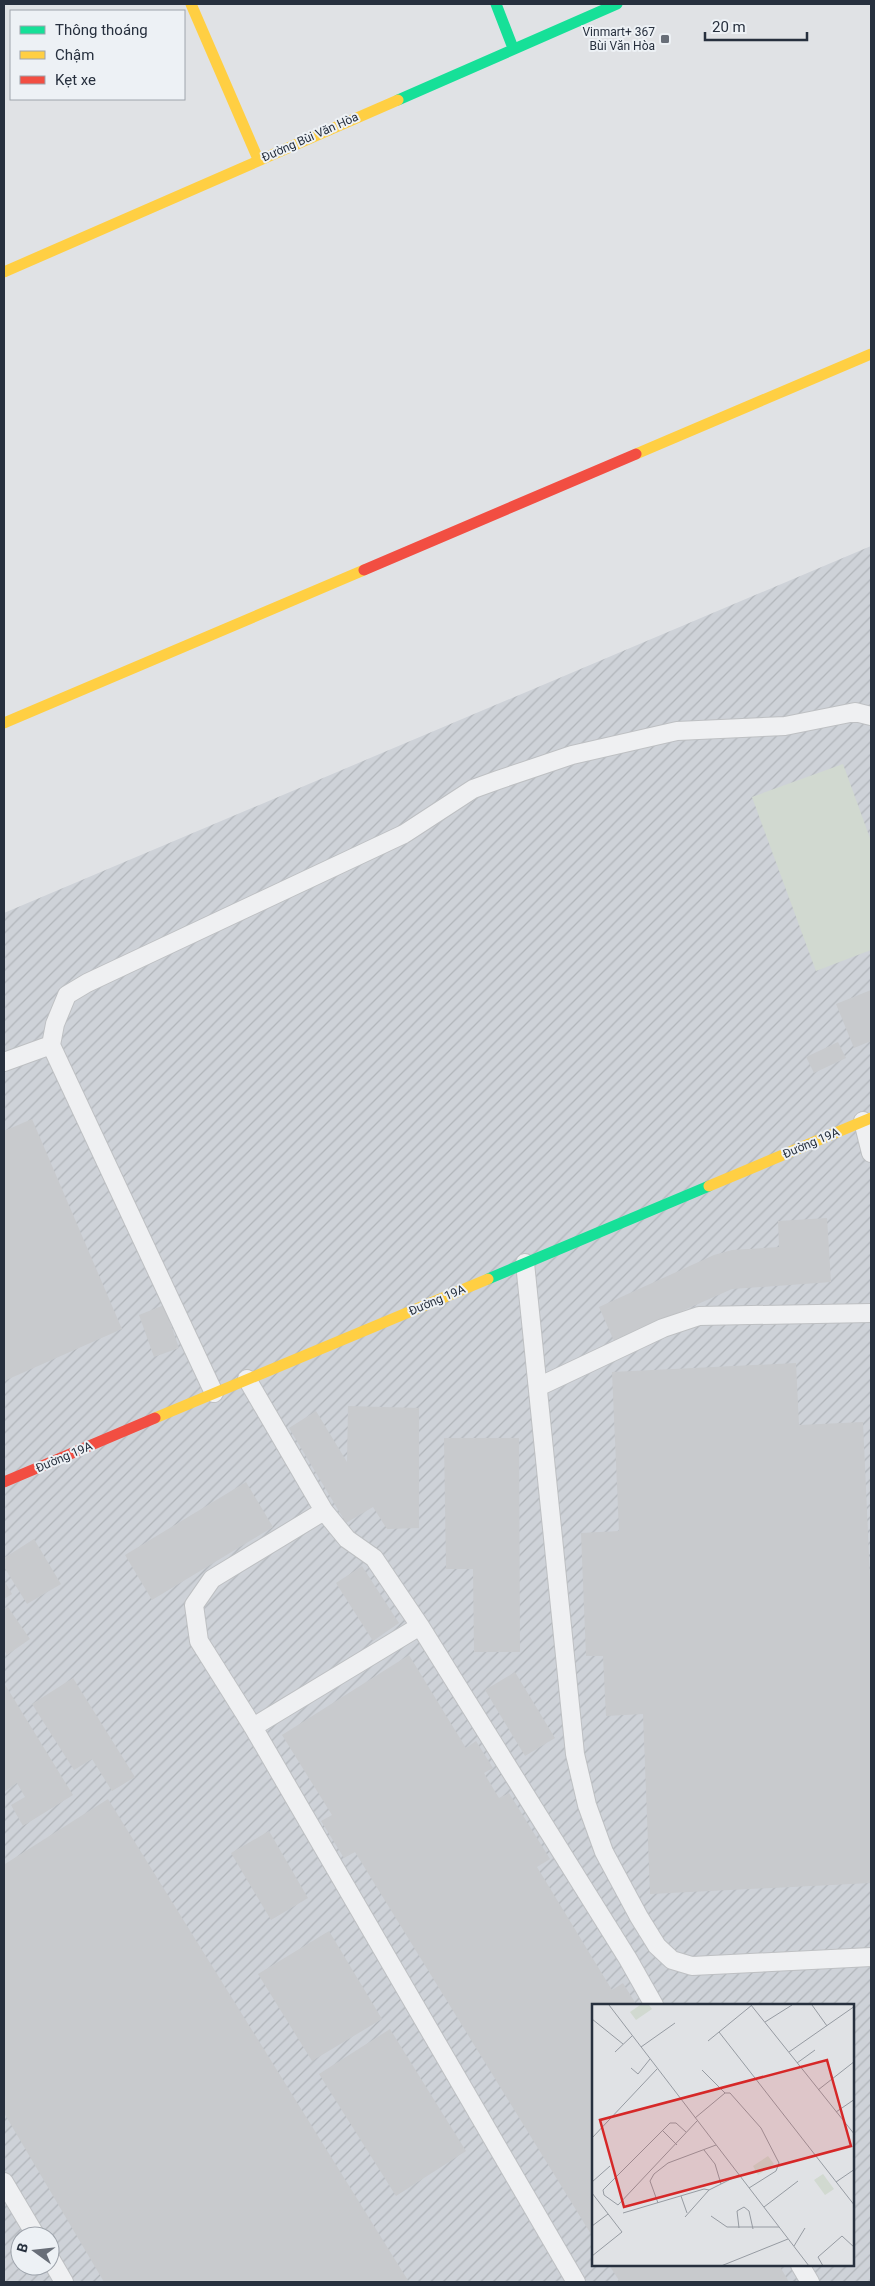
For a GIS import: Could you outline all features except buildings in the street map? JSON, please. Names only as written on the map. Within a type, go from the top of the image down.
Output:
[{"type":"street","points":[[191,4],[258,159]]},
{"type":"street","points":[[496,4],[513,48]]},
{"type":"street","name":"Đường Bùi Văn Hòa","points":[[4,272],[258,159],[617,4]]},
{"type":"street","points":[[4,724],[871,354]]},
{"type":"street","name":"Đường 19A","points":[[4,1482],[867,1120]]},
{"type":"lane","points":[[214,1393],[52,1045],[55,1024],[67,995],[87,983],[404,834],[473,789],[572,755],[677,731],[785,726],[855,712],[871,716]]},
{"type":"lane","points":[[4,1062],[52,1045]]},
{"type":"lane","points":[[867,1120],[871,1153]]},
{"type":"lane","points":[[525,1263],[576,1754],[587,1806],[604,1852],[657,1946],[672,1960],[692,1966],[871,1957]]},
{"type":"lane","points":[[538,1387],[664,1328],[699,1316],[871,1313]]},
{"type":"lane","points":[[247,1379],[324,1511],[347,1540],[374,1558],[420,1626],[628,1959],[653,2004]]},
{"type":"lane","points":[[324,1511],[212,1579],[194,1605],[199,1641],[253,1727],[576,2282]]},
{"type":"lane","points":[[253,1727],[420,1626]]},
{"type":"lane","points":[[4,2182],[30,2226]]},
{"type":"lane","points":[[801,2266],[810,2282]]},
{"type":"shaded area","points":[[871,546],[871,2282],[4,2282],[4,913]]},
{"type":"shaded area","points":[[843,764],[871,841],[871,950],[816,971],[752,797]]},
{"type":"traffic: fast","points":[[496,4],[513,48]]},
{"type":"traffic: fast","points":[[398,100],[617,4]]},
{"type":"traffic: fast","points":[[488,1279],[709,1186]]},
{"type":"traffic: slow","points":[[191,4],[258,159]]},
{"type":"traffic: slow","points":[[4,272],[398,100]]},
{"type":"traffic: slow","points":[[636,454],[871,354]]},
{"type":"traffic: slow","points":[[4,723],[364,570]]},
{"type":"traffic: slow","points":[[709,1186],[871,1118]]},
{"type":"traffic: slow","points":[[155,1418],[488,1279]]},
{"type":"traffic: jam","points":[[364,570],[636,454]]},
{"type":"traffic: jam","points":[[4,1482],[155,1418]]},
{"type":"place","name":"Vinmart+ 367 Bùi Văn Hòa","points":[[665,39]]}]
